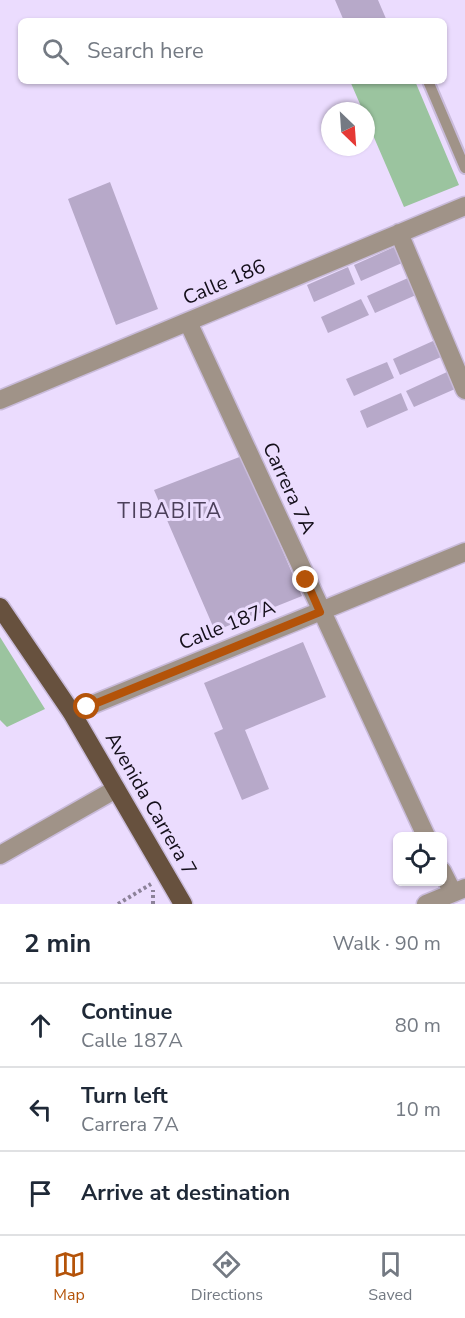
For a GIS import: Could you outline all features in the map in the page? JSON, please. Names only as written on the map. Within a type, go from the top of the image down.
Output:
[{"type":"main road","name":"Avenida Carrera 7","points":[[0,606],[72,713],[183,904]]},
{"type":"street","name":"Calle 186","points":[[0,400],[465,206]]},
{"type":"street","points":[[399,233],[465,390]]},
{"type":"street","name":"Carrera 7A","points":[[188,321],[320,612],[424,832]]},
{"type":"street","name":"Calle 187A","points":[[72,713],[465,552]]},
{"type":"street","points":[[0,855],[116,789]]},
{"type":"street","points":[[426,904],[458,895],[447,878]]},
{"type":"lane","points":[[429,84],[465,168]]},
{"type":"path","points":[[118,904],[153,884]]},
{"type":"green space","points":[[351,84],[416,84],[459,185],[404,207],[375,140],[375,102],[359,102]]},
{"type":"green space","points":[[0,637],[45,709],[7,727],[0,720]]},
{"type":"building","points":[[335,0],[378,0],[386,18],[343,18]]},
{"type":"building","points":[[110,182],[158,309],[116,325],[68,199]]},
{"type":"building","points":[[394,247],[402,263],[361,281],[354,265]]},
{"type":"building","points":[[348,267],[355,284],[314,302],[307,285]]},
{"type":"building","points":[[408,278],[416,295],[375,313],[367,296]]},
{"type":"building","points":[[361,299],[369,315],[328,333],[321,317]]},
{"type":"building","points":[[433,341],[441,357],[400,375],[393,359]]},
{"type":"building","points":[[387,362],[394,378],[354,396],[346,379]]},
{"type":"building","points":[[447,372],[455,389],[414,407],[406,391]]},
{"type":"building","points":[[401,393],[408,410],[367,428],[360,411]]},
{"type":"building","points":[[242,456],[302,596],[215,631],[154,490]]},
{"type":"building","points":[[303,642],[326,697],[245,730],[269,789],[242,800],[214,733],[223,729],[204,683]]},
{"type":"district","name":"TIBABITA","points":[[170,511]]},
{"type":"route","points":[[87,707],[320,612],[306,580]]}]
